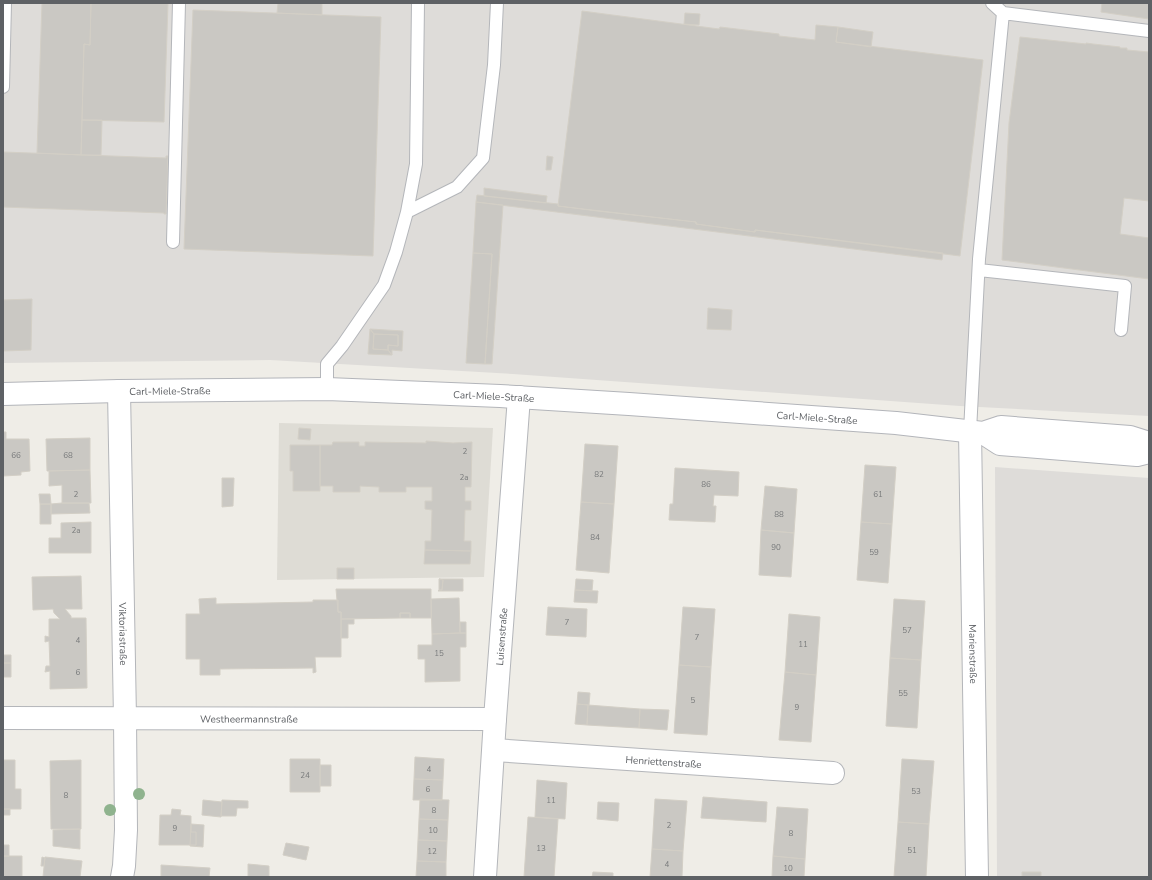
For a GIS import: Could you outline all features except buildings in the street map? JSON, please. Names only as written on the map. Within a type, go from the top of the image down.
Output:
[{"type":"street","name":"Carl-Miele-Straße","points":[[3,394],[119,391],[327,390],[519,397],[896,423],[977,432],[1001,427],[1130,436],[1149,443]]},
{"type":"street","name":"Viktoriastraße","points":[[119,391],[126,830],[122,877]]},
{"type":"street","name":"Luisenstraße","points":[[485,877],[519,397]]},
{"type":"street","name":"Carl-Miele-Straße","points":[[977,432],[1000,444],[1137,455],[1149,452]]},
{"type":"street","name":"Marienstraße","points":[[977,432],[977,877]]},
{"type":"street","name":"Westheermannstraße","points":[[3,718],[495,719]]},
{"type":"street","name":"Henriettenstraße","points":[[494,750],[833,773]]},
{"type":"lane","points":[[3,87],[5,3]]},
{"type":"lane","points":[[174,242],[179,3]]},
{"type":"lane","points":[[327,390],[327,364],[342,346],[384,285],[396,252],[407,212],[416,164],[418,3]]},
{"type":"lane","points":[[407,212],[457,187],[483,158],[494,65],[497,3]]},
{"type":"lane","points":[[992,3],[1003,13],[1149,31]]},
{"type":"lane","points":[[977,432],[979,270],[1003,13]]},
{"type":"lane","points":[[979,270],[1125,286],[1121,330]]},
{"type":"shaded area","points":[[3,3],[1149,3],[1149,416],[960,406],[513,374],[270,360],[3,363]]},
{"type":"shaded area","points":[[279,423],[493,428],[484,577],[277,580]]},
{"type":"shaded area","points":[[995,467],[1149,478],[1149,877],[997,877]]}]
